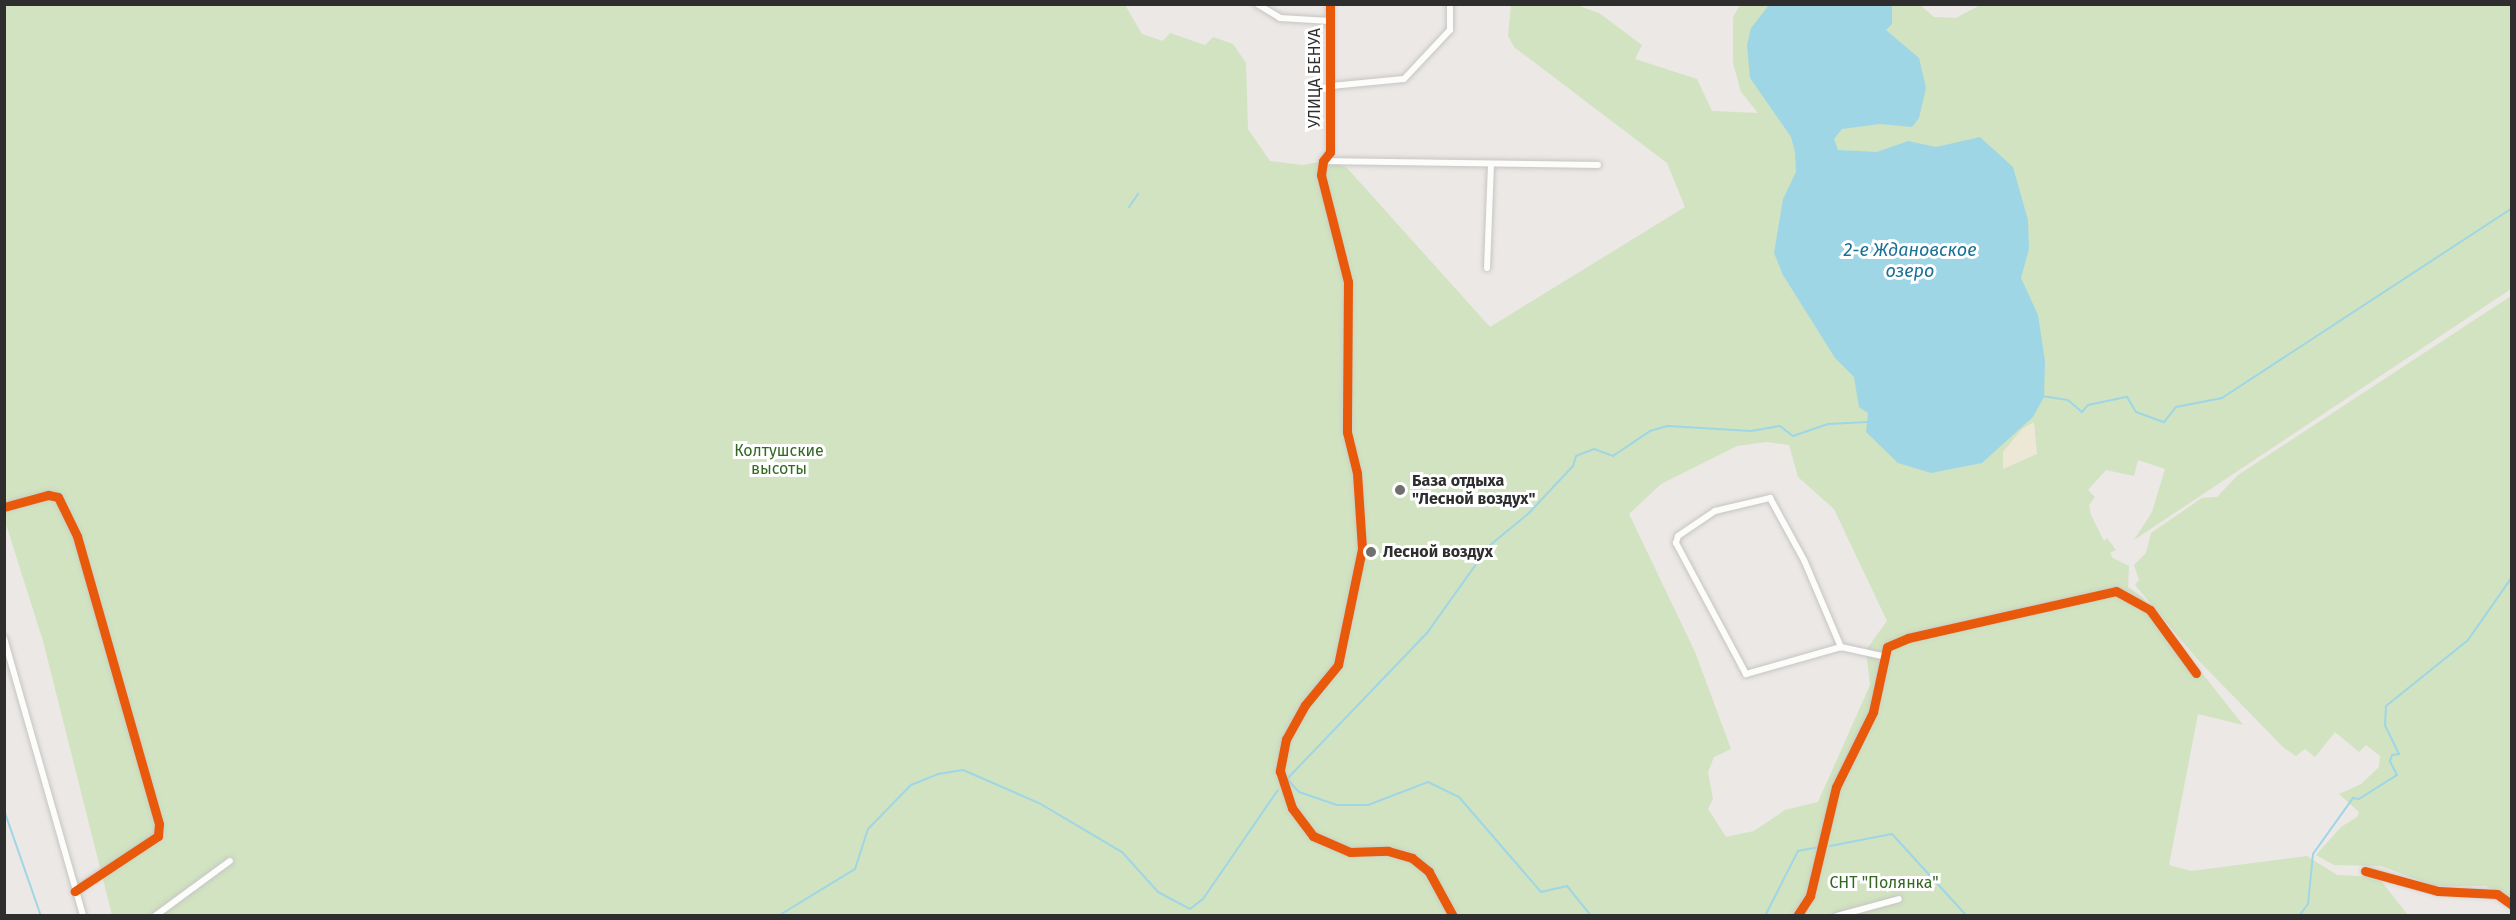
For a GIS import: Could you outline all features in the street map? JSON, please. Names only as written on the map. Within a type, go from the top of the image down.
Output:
[{"type":"street","points":[[1257,4],[1280,18],[1330,21]]},
{"type":"street","name":"УЛИЦА БЕНУА","points":[[1323,161],[1330,152],[1330,4]]},
{"type":"street","points":[[1331,86],[1404,79],[1450,30],[1450,4]]},
{"type":"street","points":[[1453,915],[1429,872],[1412,858],[1389,851],[1350,852],[1313,836],[1297,817],[1281,781],[1286,739],[1305,705],[1338,665],[1362,549],[1357,473],[1347,432],[1348,282],[1321,175],[1323,161],[1598,165]]},
{"type":"street","points":[[1487,268],[1491,164]]},
{"type":"street","points":[[4,507],[48,495],[57,497],[72,526],[159,824],[158,836],[75,891]]},
{"type":"street","points":[[1841,647],[1804,560],[1770,498],[1715,511],[1678,536],[1676,543],[1746,674],[1841,647],[1882,656]]},
{"type":"street","points":[[1797,915],[1810,896],[1836,787],[1873,712],[1882,656],[1887,647],[1908,638],[2116,591],[2150,610],[2196,673]]},
{"type":"street","points":[[4,639],[83,915]]},
{"type":"street","points":[[155,915],[230,861]]},
{"type":"street","points":[[2365,871],[2438,891],[2497,894],[2511,905]]},
{"type":"street","points":[[1837,915],[1899,899]]},
{"type":"green space","name":"Колтушские высоты","points":[[1982,4],[2511,5],[2511,289],[2134,540],[2152,512],[2165,469],[2138,460],[2134,476],[2106,470],[2088,490],[2095,497],[2089,505],[2091,515],[2104,541],[2107,538],[2116,550],[2110,553],[2113,558],[2129,566],[2128,587],[2142,597],[2243,725],[2198,714],[2169,865],[2191,871],[2307,856],[2337,875],[2378,877],[2408,915],[112,915],[43,641],[5,521],[4,5],[1125,5],[1142,34],[1163,41],[1170,33],[1205,45],[1213,37],[1233,44],[1246,63],[1248,129],[1270,161],[1302,165],[1330,160],[1347,168],[1490,327],[1685,207],[1667,163],[1514,47],[1508,36],[1511,5],[1576,5],[1599,13],[1642,45],[1635,59],[1697,79],[1712,111],[1758,113],[1741,92],[1733,63],[1733,17],[1740,5],[1920,5],[1934,17],[1956,18]],"holes":[[[1766,442],[1789,445],[1798,477],[1834,509],[1887,621],[1866,650],[1870,685],[1818,802],[1785,810],[1754,831],[1726,837],[1708,809],[1713,799],[1708,772],[1714,757],[1731,749],[1695,652],[1629,514],[1661,484],[1737,446]]]},
{"type":"green space","points":[[2511,296],[2511,901],[2486,886],[2434,886],[2381,866],[2334,865],[2316,855],[2341,827],[2357,817],[2359,812],[2339,794],[2361,784],[2379,767],[2380,756],[2366,745],[2359,752],[2335,732],[2315,757],[2305,749],[2296,756],[2284,748],[2199,661],[2135,585],[2139,580],[2134,565],[2146,553],[2151,533],[2202,498],[2217,497],[2238,475]]},
{"type":"sand","points":[[2034,422],[2037,454],[2003,469],[2003,452],[2022,429]]},
{"type":"water","name":"2-е Ждановское озеро","points":[[1769,5],[1892,5],[1892,24],[1886,30],[1919,58],[1926,88],[1919,118],[1912,127],[1880,124],[1842,129],[1834,139],[1838,150],[1877,152],[1908,141],[1936,147],[1980,137],[2013,167],[2028,220],[2029,249],[2021,278],[2038,315],[2045,361],[2044,397],[2033,417],[1982,463],[1931,473],[1898,463],[1866,432],[1868,413],[1859,407],[1854,377],[1835,358],[1783,275],[1774,253],[1783,199],[1796,172],[1795,152],[1791,137],[1750,78],[1747,45],[1751,28]]},
{"type":"waterway","points":[[1129,207],[1138,194]]},
{"type":"waterway","points":[[2042,396],[2068,400],[2082,412],[2088,405],[2127,397],[2136,412],[2164,422],[2176,407],[2222,398],[2512,208]]},
{"type":"waterway","points":[[1286,780],[1427,633],[1489,546],[1529,513],[1573,466],[1576,456],[1594,449],[1613,456],[1650,431],[1668,426],[1751,431],[1780,426],[1793,436],[1828,424],[1868,422]]},
{"type":"waterway","points":[[2299,916],[2308,904],[2313,854],[2353,798],[2359,799],[2397,775],[2390,761],[2392,755],[2399,754],[2385,725],[2386,706],[2468,640],[2512,577]]},
{"type":"waterway","points":[[778,916],[855,869],[868,829],[911,785],[938,774],[963,770],[1039,803],[1122,852],[1158,892],[1190,909],[1203,899],[1278,790]]},
{"type":"waterway","points":[[1287,779],[1299,792],[1337,805],[1368,805],[1428,782],[1459,797],[1541,892],[1567,886],[1591,916]]},
{"type":"waterway","points":[[4,810],[41,916]]},
{"type":"waterway","points":[[1830,846],[1892,834],[1967,916]]},
{"type":"waterway","points":[[1765,916],[1798,851],[1818,847]]},
{"type":"cycle path","points":[[1330,4],[1330,152],[1323,161],[1321,175],[1348,282],[1347,432],[1357,473],[1362,549],[1338,665],[1305,705],[1286,739],[1280,771],[1292,808],[1313,836],[1350,852],[1388,851],[1412,858],[1429,872],[1453,916]]},
{"type":"cycle path","points":[[4,507],[48,495],[58,497],[77,536],[159,824],[158,836],[75,891]]},
{"type":"cycle path","points":[[1797,916],[1810,896],[1836,787],[1873,712],[1887,647],[1908,638],[2116,591],[2150,610],[2196,673]]},
{"type":"cycle path","points":[[2365,871],[2438,891],[2497,894],[2512,905]]},
{"type":"place","name":"База отдыха \"Лесной воздух\"","points":[[1400,490]]},
{"type":"place","name":"Лесной воздух","points":[[1371,552]]},
{"type":"park label","name":"СНТ \"Полянка\"","points":[[1884,883]]}]
